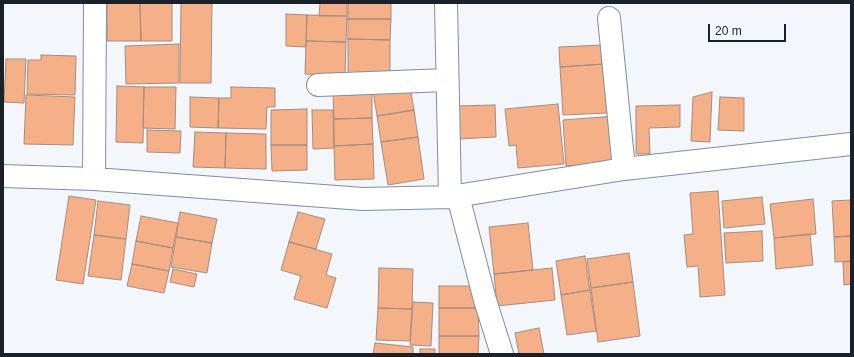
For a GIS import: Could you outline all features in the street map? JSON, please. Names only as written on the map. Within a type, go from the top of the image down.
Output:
[{"type":"street","points":[[94,179],[95,3]]},
{"type":"street","points":[[446,3],[447,80],[454,197],[502,354]]},
{"type":"street","points":[[609,18],[624,170]]},
{"type":"street","points":[[318,85],[447,80]]},
{"type":"street","points":[[3,176],[94,179],[363,199],[454,197],[624,170],[851,144]]},
{"type":"building","points":[[107,3],[140,3],[141,41],[107,41]]},
{"type":"building","points":[[140,3],[172,3],[172,41],[141,41]]},
{"type":"building","points":[[181,3],[212,3],[211,83],[180,83]]},
{"type":"building","points":[[320,3],[347,3],[347,16],[319,16]]},
{"type":"building","points":[[348,3],[391,3],[391,19],[348,19]]},
{"type":"building","points":[[286,14],[307,15],[306,47],[286,46]]},
{"type":"building","points":[[307,15],[347,16],[346,42],[306,41]]},
{"type":"building","points":[[348,19],[391,19],[390,40],[348,39]]},
{"type":"building","points":[[348,39],[390,40],[390,77],[348,77]]},
{"type":"building","points":[[306,41],[346,42],[345,76],[305,74]]},
{"type":"building","points":[[179,44],[179,83],[126,84],[125,46]]},
{"type":"building","points":[[603,45],[604,64],[560,67],[559,47]]},
{"type":"building","points":[[41,55],[76,56],[75,95],[27,94],[28,60],[41,60]]},
{"type":"building","points":[[6,59],[26,59],[24,103],[4,102]]},
{"type":"building","points":[[604,64],[607,113],[563,115],[560,67]]},
{"type":"building","points":[[117,86],[144,87],[143,143],[116,142]]},
{"type":"building","points":[[410,86],[414,110],[377,116],[373,91]]},
{"type":"building","points":[[144,87],[176,87],[175,129],[143,128]]},
{"type":"building","points":[[231,87],[275,88],[275,107],[267,107],[266,129],[218,128],[219,98],[231,98]]},
{"type":"building","points":[[712,92],[710,142],[691,141],[693,97]]},
{"type":"building","points":[[372,94],[372,118],[334,119],[333,95]]},
{"type":"building","points":[[26,95],[75,97],[73,145],[24,144]]},
{"type":"building","points":[[190,97],[219,98],[218,128],[190,127]]},
{"type":"building","points":[[720,97],[744,98],[744,131],[718,130]]},
{"type":"building","points":[[558,104],[564,164],[518,168],[516,145],[509,146],[505,109]]},
{"type":"building","points":[[495,105],[496,137],[458,139],[456,106]]},
{"type":"building","points":[[680,105],[680,127],[649,128],[650,154],[636,154],[636,106]]},
{"type":"building","points":[[307,109],[307,145],[271,145],[271,110]]},
{"type":"building","points":[[312,110],[333,110],[334,148],[313,149]]},
{"type":"building","points":[[414,110],[418,137],[381,142],[377,116]]},
{"type":"building","points":[[616,116],[619,162],[566,166],[563,120]]},
{"type":"building","points":[[372,118],[373,144],[334,146],[334,119]]},
{"type":"building","points":[[147,130],[181,131],[180,153],[147,152]]},
{"type":"building","points":[[195,132],[226,133],[225,168],[193,167]]},
{"type":"building","points":[[226,133],[266,134],[266,169],[225,168]]},
{"type":"building","points":[[418,137],[424,179],[388,185],[381,142]]},
{"type":"building","points":[[373,144],[374,179],[335,180],[334,146]]},
{"type":"building","points":[[271,145],[307,145],[307,170],[272,171]]},
{"type":"building","points":[[718,191],[725,295],[700,297],[698,266],[687,267],[684,235],[693,234],[690,193]]},
{"type":"building","points":[[69,196],[96,200],[83,284],[56,280]]},
{"type":"building","points":[[762,197],[765,224],[724,228],[722,201]]},
{"type":"building","points":[[813,199],[816,234],[774,238],[770,204]]},
{"type":"building","points":[[851,200],[851,236],[834,237],[832,201]]},
{"type":"building","points":[[98,201],[130,205],[126,239],[94,235]]},
{"type":"building","points":[[180,212],[217,219],[212,243],[176,237]]},
{"type":"building","points":[[298,212],[325,219],[316,249],[289,242]]},
{"type":"building","points":[[141,216],[178,223],[173,248],[136,241]]},
{"type":"building","points":[[528,223],[533,270],[494,274],[489,227]]},
{"type":"building","points":[[762,231],[763,261],[726,263],[724,233]]},
{"type":"building","points":[[810,234],[813,265],[776,269],[774,238]]},
{"type":"building","points":[[94,235],[126,239],[121,280],[88,276]]},
{"type":"building","points":[[851,236],[851,261],[835,262],[834,237]]},
{"type":"building","points":[[176,237],[212,243],[207,273],[171,267]]},
{"type":"building","points":[[136,241],[173,248],[169,271],[132,264]]},
{"type":"building","points":[[289,242],[332,254],[326,275],[336,278],[327,308],[294,299],[301,276],[281,270]]},
{"type":"building","points":[[629,253],[633,282],[591,288],[587,259]]},
{"type":"building","points":[[585,256],[590,290],[561,295],[556,261]]},
{"type":"building","points":[[851,261],[851,284],[844,285],[843,262]]},
{"type":"building","points":[[132,264],[169,271],[164,293],[127,286]]},
{"type":"building","points":[[379,268],[413,269],[412,309],[378,308]]},
{"type":"building","points":[[552,268],[555,300],[497,306],[494,274]]},
{"type":"building","points":[[173,269],[197,274],[194,287],[170,282]]},
{"type":"building","points":[[633,282],[640,336],[598,342],[591,288]]},
{"type":"building","points":[[439,286],[475,286],[475,308],[439,308]]},
{"type":"building","points":[[590,290],[596,331],[567,335],[561,295]]},
{"type":"building","points":[[413,302],[433,303],[431,346],[410,345]]},
{"type":"building","points":[[378,308],[412,309],[410,341],[376,340]]},
{"type":"building","points":[[439,308],[478,308],[479,336],[439,336]]},
{"type":"building","points":[[539,328],[544,354],[519,354],[515,333]]},
{"type":"building","points":[[439,336],[479,336],[478,354],[439,354]]},
{"type":"building","points":[[375,343],[413,347],[413,354],[373,354]]},
{"type":"building","points":[[420,349],[435,349],[435,354],[420,354]]}]
